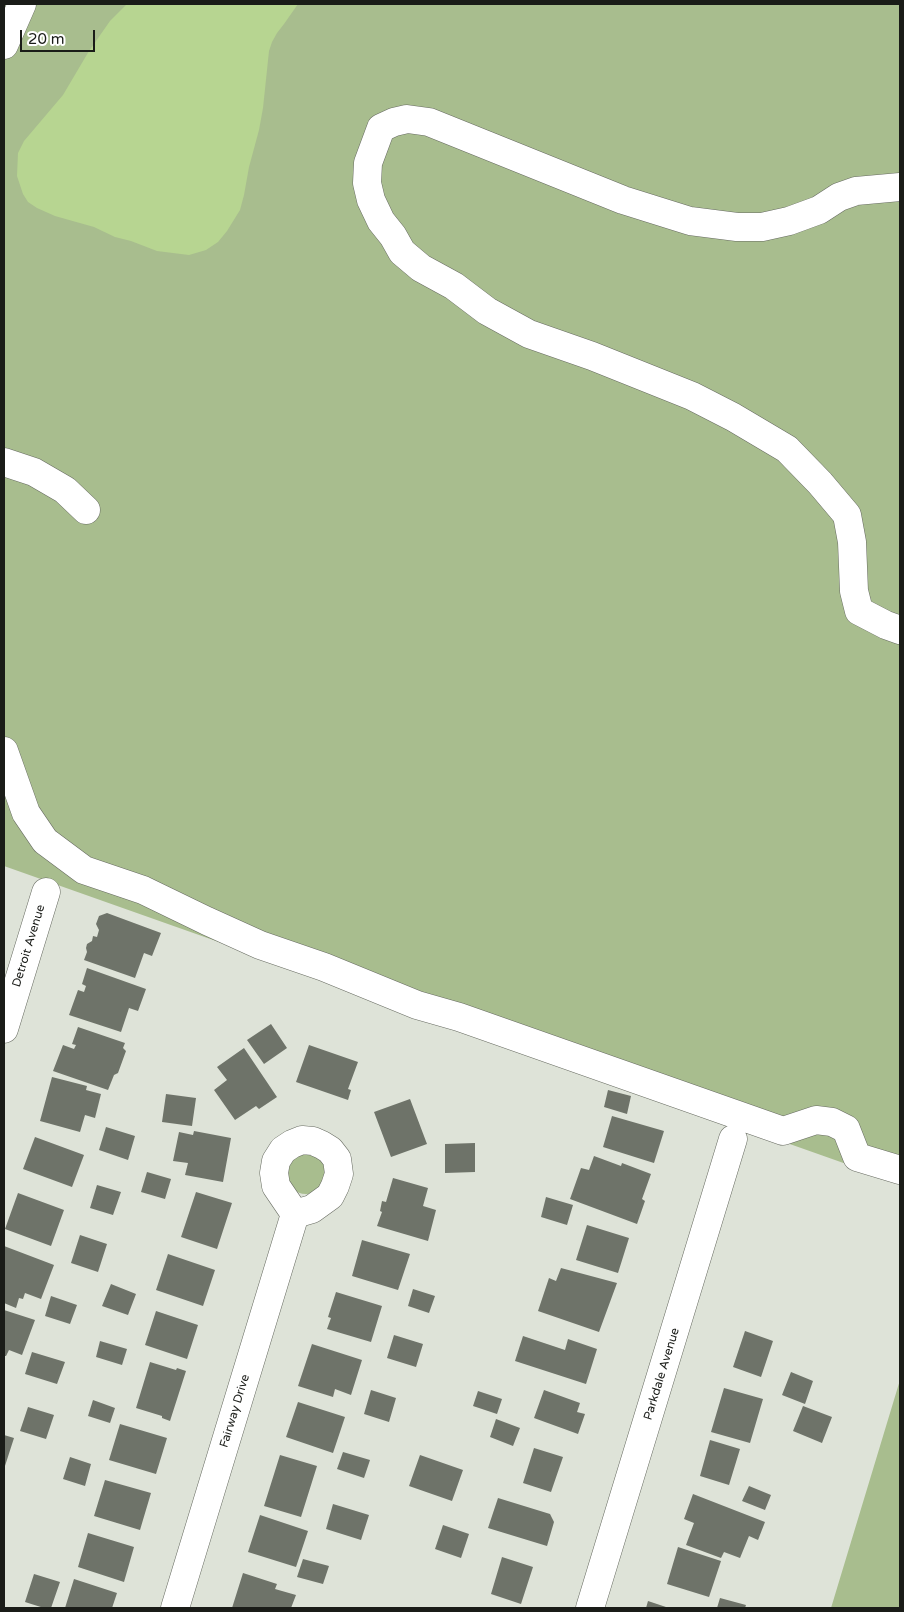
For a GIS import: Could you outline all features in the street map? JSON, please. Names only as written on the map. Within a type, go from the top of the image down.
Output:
[{"type":"street","points":[[4,45],[22,4]]},
{"type":"street","points":[[900,187],[856,191],[839,197],[819,210],[789,221],[762,227],[737,227],[690,221],[623,200],[429,122],[407,119],[381,128],[368,163],[367,183],[372,200],[382,221],[402,252],[421,268],[454,286],[487,311],[529,334],[592,356],[692,396],[733,417],[787,449],[820,483],[847,515],[852,542],[854,591],[859,611],[900,630]]},
{"type":"street","points":[[4,462],[34,472],[64,490],[86,510]]},
{"type":"street","points":[[4,751],[26,813],[45,841],[84,870],[143,890],[207,922],[260,945],[324,967],[416,1005],[459,1017],[783,1131],[816,1120],[832,1122],[846,1129],[857,1157],[900,1170]]},
{"type":"street","name":"Detroit Avenue","points":[[4,1029],[46,892]]},
{"type":"street","name":"Parkdale Avenue","points":[[590,1608],[734,1139]]},
{"type":"street","name":"Fairway Drive","points":[[174,1608],[295,1214]]},
{"type":"shaded area","points":[[4,4],[900,4],[900,1183],[4,866]]},
{"type":"shaded area","points":[[127,4],[298,4],[277,33],[269,51],[259,130],[240,210],[218,242],[206,250],[189,255],[157,251],[37,208],[28,202],[23,194],[17,176],[18,153],[24,141],[63,95],[89,51],[110,21]]},
{"type":"shaded area","points":[[306,1154],[320,1160],[326,1174],[320,1188],[306,1194],[292,1188],[286,1174],[292,1160]]},
{"type":"shaded area","points":[[900,1380],[900,1608],[831,1608]]},
{"type":"building","points":[[107,913],[161,933],[152,956],[144,953],[135,978],[84,960],[87,944],[92,941],[93,936],[97,937],[99,930],[96,924],[99,916]]},
{"type":"building","points":[[87,968],[146,989],[138,1011],[129,1008],[121,1032],[69,1015],[78,990],[84,992],[86,986],[82,984]]},
{"type":"building","points":[[271,1024],[287,1048],[264,1064],[247,1040]]},
{"type":"building","points":[[78,1027],[125,1043],[123,1048],[126,1051],[118,1073],[114,1075],[108,1090],[53,1071],[63,1045],[74,1049],[76,1045],[72,1044]]},
{"type":"building","points":[[309,1045],[358,1062],[348,1089],[351,1090],[348,1100],[296,1082]]},
{"type":"building","points":[[244,1048],[277,1097],[259,1109],[256,1106],[235,1120],[214,1090],[227,1080],[217,1067]]},
{"type":"building","points":[[52,1077],[87,1086],[86,1090],[101,1094],[95,1118],[85,1115],[80,1132],[40,1121]]},
{"type":"building","points":[[608,1090],[631,1096],[627,1114],[604,1107]]},
{"type":"building","points":[[166,1094],[196,1098],[192,1126],[162,1122]]},
{"type":"building","points":[[410,1099],[427,1144],[391,1157],[374,1112]]},
{"type":"building","points":[[612,1116],[664,1131],[654,1163],[603,1147]]},
{"type":"building","points":[[106,1127],[135,1136],[128,1160],[99,1150]]},
{"type":"building","points":[[194,1131],[231,1138],[223,1182],[185,1175],[188,1163],[173,1161],[179,1132],[193,1135]]},
{"type":"building","points":[[35,1137],[84,1155],[72,1187],[23,1169]]},
{"type":"building","points":[[475,1143],[475,1172],[445,1173],[445,1144]]},
{"type":"building","points":[[594,1156],[621,1166],[622,1163],[651,1174],[642,1199],[645,1201],[637,1224],[570,1199],[581,1168],[589,1170]]},
{"type":"building","points":[[147,1172],[171,1179],[165,1199],[141,1192]]},
{"type":"building","points":[[393,1178],[428,1188],[423,1206],[436,1210],[428,1241],[377,1226],[382,1212],[380,1211],[382,1201],[386,1202]]},
{"type":"building","points":[[97,1185],[121,1192],[113,1215],[90,1208]]},
{"type":"building","points":[[196,1192],[232,1203],[217,1249],[181,1237]]},
{"type":"building","points":[[18,1193],[64,1210],[51,1246],[5,1229]]},
{"type":"building","points":[[546,1197],[573,1205],[567,1225],[541,1217]]},
{"type":"building","points":[[587,1225],[629,1238],[618,1273],[576,1260]]},
{"type":"building","points":[[80,1235],[107,1244],[98,1272],[71,1263]]},
{"type":"building","points":[[362,1240],[410,1254],[398,1290],[352,1276]]},
{"type":"building","points":[[4,1246],[54,1265],[41,1299],[25,1293],[23,1299],[19,1298],[16,1308],[4,1303]]},
{"type":"building","points":[[168,1254],[215,1270],[203,1306],[156,1290]]},
{"type":"building","points":[[561,1268],[617,1283],[599,1332],[538,1311],[549,1278],[556,1281]]},
{"type":"building","points":[[111,1284],[136,1294],[128,1315],[102,1306]]},
{"type":"building","points":[[413,1289],[435,1296],[429,1313],[408,1306]]},
{"type":"building","points":[[336,1292],[382,1306],[371,1342],[327,1329],[331,1318],[328,1317]]},
{"type":"building","points":[[51,1296],[77,1305],[70,1324],[45,1316]]},
{"type":"building","points":[[4,1310],[35,1320],[22,1355],[9,1350],[6,1356],[4,1356]]},
{"type":"building","points":[[156,1311],[198,1325],[187,1359],[145,1345]]},
{"type":"building","points":[[745,1331],[773,1341],[761,1377],[733,1367]]},
{"type":"building","points":[[394,1335],[423,1344],[416,1367],[387,1358]]},
{"type":"building","points":[[523,1336],[565,1350],[568,1339],[597,1349],[586,1384],[515,1361]]},
{"type":"building","points":[[100,1341],[127,1349],[122,1365],[96,1357]]},
{"type":"building","points":[[312,1344],[362,1360],[351,1395],[335,1389],[333,1397],[298,1386]]},
{"type":"building","points":[[32,1352],[65,1362],[57,1384],[25,1374]]},
{"type":"building","points":[[150,1362],[186,1371],[170,1421],[162,1418],[162,1416],[136,1408]]},
{"type":"building","points":[[791,1372],[813,1381],[805,1404],[782,1395]]},
{"type":"building","points":[[724,1388],[763,1399],[750,1443],[711,1432]]},
{"type":"building","points":[[371,1390],[396,1398],[389,1422],[364,1414]]},
{"type":"building","points":[[544,1390],[580,1403],[577,1412],[585,1414],[578,1434],[534,1418]]},
{"type":"building","points":[[478,1391],[502,1399],[497,1414],[473,1406]]},
{"type":"building","points":[[93,1400],[115,1408],[110,1423],[88,1416]]},
{"type":"building","points":[[298,1402],[345,1417],[333,1453],[286,1437]]},
{"type":"building","points":[[803,1406],[832,1417],[822,1443],[793,1431]]},
{"type":"building","points":[[28,1407],[54,1415],[46,1439],[20,1431]]},
{"type":"building","points":[[496,1419],[520,1428],[513,1446],[490,1437]]},
{"type":"building","points":[[120,1424],[167,1438],[156,1474],[109,1460]]},
{"type":"building","points":[[4,1435],[14,1438],[4,1469]]},
{"type":"building","points":[[710,1440],[740,1449],[729,1485],[700,1476]]},
{"type":"building","points":[[534,1448],[563,1457],[551,1492],[523,1483]]},
{"type":"building","points":[[343,1452],[370,1460],[364,1478],[337,1469]]},
{"type":"building","points":[[280,1455],[317,1466],[301,1517],[264,1506]]},
{"type":"building","points":[[420,1455],[463,1470],[452,1501],[409,1486]]},
{"type":"building","points":[[70,1457],[91,1464],[85,1486],[63,1479]]},
{"type":"building","points":[[105,1480],[151,1493],[140,1530],[94,1516]]},
{"type":"building","points":[[749,1486],[771,1495],[765,1510],[742,1501]]},
{"type":"building","points":[[693,1494],[765,1522],[758,1540],[749,1536],[740,1558],[724,1552],[721,1558],[686,1545],[694,1523],[684,1519]]},
{"type":"building","points":[[498,1498],[550,1514],[554,1522],[547,1546],[488,1528]]},
{"type":"building","points":[[333,1504],[369,1515],[361,1540],[326,1529]]},
{"type":"building","points":[[260,1515],[308,1531],[296,1567],[248,1552]]},
{"type":"building","points":[[443,1525],[469,1534],[461,1558],[435,1549]]},
{"type":"building","points":[[88,1533],[134,1547],[124,1582],[78,1567]]},
{"type":"building","points":[[678,1547],[721,1561],[709,1597],[667,1584]]},
{"type":"building","points":[[502,1557],[533,1567],[521,1604],[491,1594]]},
{"type":"building","points":[[303,1559],[329,1566],[323,1584],[297,1577]]},
{"type":"building","points":[[243,1573],[277,1584],[275,1589],[296,1595],[291,1608],[232,1608]]},
{"type":"building","points":[[34,1574],[60,1582],[51,1608],[44,1608],[25,1602]]},
{"type":"building","points":[[74,1579],[117,1593],[112,1608],[65,1608]]},
{"type":"building","points":[[720,1598],[746,1605],[745,1608],[717,1608]]},
{"type":"building","points":[[648,1601],[669,1608],[646,1608]]}]
